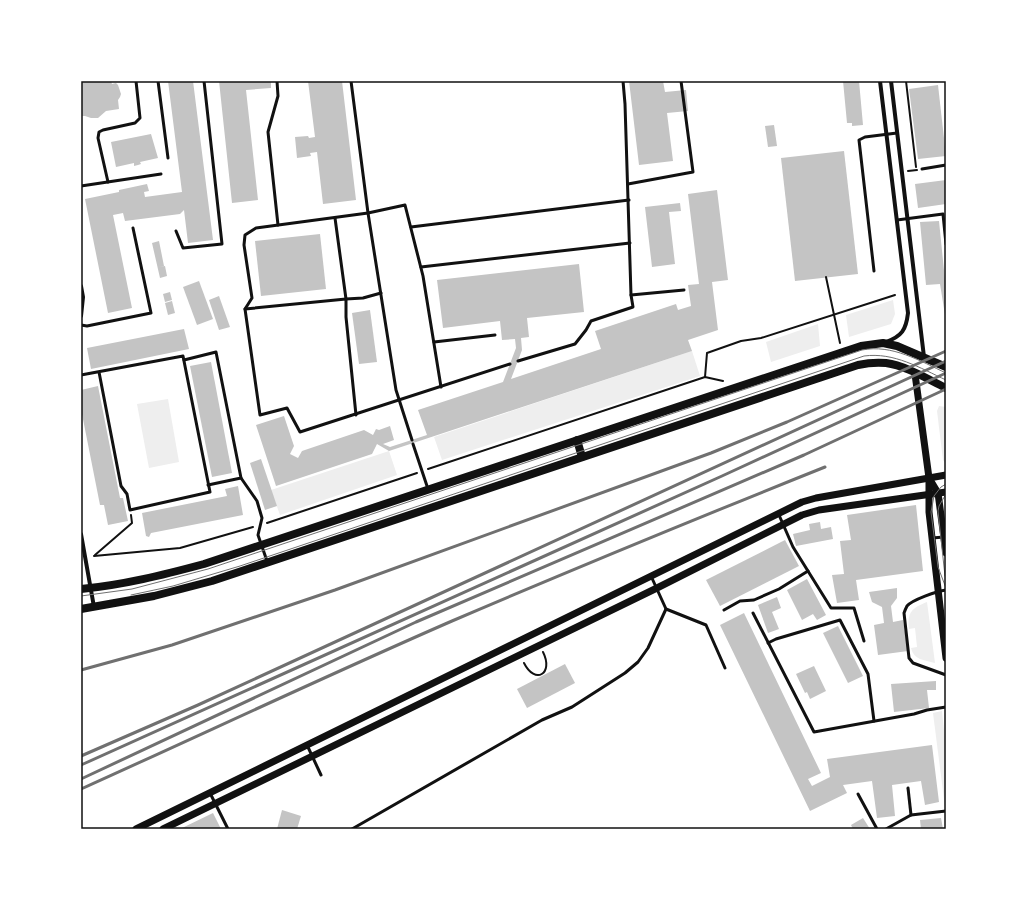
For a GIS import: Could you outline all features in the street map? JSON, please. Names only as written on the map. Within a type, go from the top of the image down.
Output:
[{"type":"main road","points":[[81,590],[131,582],[170,573],[261,545],[861,346],[883,343],[897,346],[946,367]]},
{"type":"main road","points":[[81,609],[154,596],[199,585],[858,365],[885,363],[946,388]]},
{"type":"main road","points":[[577,440],[582,457]]},
{"type":"street","points":[[880,81],[908,313],[907,322],[901,334],[895,339],[883,343]]},
{"type":"street","points":[[891,81],[924,357]]},
{"type":"street","points":[[81,286],[83,297],[81,316]]},
{"type":"street","points":[[915,374],[929,478],[929,512],[946,658]]},
{"type":"street","points":[[136,829],[802,502],[816,498],[946,475]]},
{"type":"street","points":[[929,478],[942,493],[946,553]]},
{"type":"street","points":[[163,829],[657,588],[802,514],[819,510],[942,493]]},
{"type":"street","points":[[81,534],[94,607]]},
{"type":"lane","points":[[108,182],[98,138],[99,132],[138,121],[140,118],[136,81]]},
{"type":"lane","points":[[158,81],[168,158]]},
{"type":"lane","points":[[176,231],[183,248],[222,244],[204,81]]},
{"type":"lane","points":[[277,81],[278,96],[268,132],[278,225]]},
{"type":"lane","points":[[351,81],[368,213],[398,401],[428,489]]},
{"type":"lane","points":[[518,361],[574,344],[586,330],[591,321],[633,307],[631,295],[623,81]]},
{"type":"lane","points":[[628,184],[693,172],[681,81]]},
{"type":"lane","points":[[874,271],[859,140],[865,137],[897,133]]},
{"type":"lane","points":[[922,169],[946,166]]},
{"type":"lane","points":[[81,186],[161,174]]},
{"type":"lane","points":[[411,227],[628,200]]},
{"type":"lane","points":[[441,387],[421,267],[405,205],[368,213],[256,228],[245,235],[244,245],[252,298],[245,309],[260,415],[287,408],[300,432],[356,415],[441,387],[510,364]]},
{"type":"lane","points":[[897,220],[944,213],[946,244]]},
{"type":"lane","points":[[335,218],[346,299],[346,317],[356,415]]},
{"type":"lane","points":[[81,325],[87,326],[151,313],[133,228]]},
{"type":"lane","points":[[421,267],[630,243]]},
{"type":"lane","points":[[631,295],[684,290]]},
{"type":"lane","points":[[245,309],[364,298],[381,294]]},
{"type":"lane","points":[[434,342],[495,335]]},
{"type":"lane","points":[[184,360],[216,352],[242,478],[257,501],[262,518],[258,535],[267,563]]},
{"type":"lane","points":[[81,375],[183,356],[210,492],[130,510],[127,494],[121,486],[99,372]]},
{"type":"lane","points":[[208,485],[242,478]]},
{"type":"lane","points":[[778,513],[793,547],[831,608],[854,608],[864,641]]},
{"type":"lane","points":[[932,538],[945,536]]},
{"type":"lane","points":[[724,610],[740,601],[754,600],[779,588],[808,571]]},
{"type":"lane","points":[[651,576],[666,609],[706,625],[725,668]]},
{"type":"lane","points":[[946,590],[938,591],[907,606],[904,612],[910,658],[913,663],[946,675]]},
{"type":"lane","points":[[352,829],[542,720],[572,707],[625,673],[638,662],[648,648],[666,609]]},
{"type":"lane","points":[[753,613],[814,732],[946,707]]},
{"type":"lane","points":[[768,644],[776,639],[840,620],[868,674],[874,721]]},
{"type":"lane","points":[[307,745],[321,775]]},
{"type":"lane","points":[[908,788],[911,815]]},
{"type":"lane","points":[[210,793],[228,829]]},
{"type":"lane","points":[[858,794],[876,829]]},
{"type":"lane","points":[[886,829],[911,815],[946,811]]},
{"type":"path","points":[[906,81],[916,170]]},
{"type":"path","points":[[826,277],[840,343]]},
{"type":"path","points":[[705,377],[707,353],[741,341],[761,338],[895,295]]},
{"type":"path","points":[[446,463],[705,377],[723,380]]},
{"type":"path","points":[[130,510],[132,523],[94,556],[180,548],[260,525],[399,479]]},
{"type":"path","points":[[522,661],[527,669],[533,674],[541,674],[547,667],[548,663],[543,651]]},
{"type":"shaded area","points":[[893,300],[895,314],[891,324],[849,337],[846,315]]},
{"type":"shaded area","points":[[818,324],[820,346],[771,362],[766,342]]},
{"type":"shaded area","points":[[692,351],[700,376],[442,460],[434,437]]},
{"type":"shaded area","points":[[168,399],[179,462],[149,468],[137,404]]},
{"type":"shaded area","points":[[939,406],[946,407],[946,464],[943,460],[937,411]]},
{"type":"shaded area","points":[[389,451],[397,475],[280,515],[271,490]]},
{"type":"shaded area","points":[[927,602],[935,663],[917,657],[912,652],[911,648],[917,647],[915,628],[909,629],[910,615],[914,609]]},
{"type":"shaded area","points":[[942,711],[946,750],[945,807],[933,713]]},
{"type":"building","points":[[81,81],[111,81],[112,84],[116,83],[121,94],[118,100],[119,109],[106,111],[98,118],[81,116]]},
{"type":"building","points":[[168,81],[193,81],[213,240],[188,243],[184,210],[180,214],[125,221],[123,213],[113,215],[132,308],[108,313],[85,199],[147,184],[149,191],[144,192],[145,197],[182,192]]},
{"type":"building","points":[[219,81],[271,81],[271,88],[246,90],[258,200],[232,203]]},
{"type":"building","points":[[308,81],[342,81],[356,200],[323,204],[317,152],[310,153],[311,156],[297,158],[295,137],[315,137]]},
{"type":"building","points":[[629,81],[663,81],[665,92],[686,90],[688,111],[667,113],[673,161],[639,165]]},
{"type":"building","points":[[843,81],[859,81],[863,125],[852,126],[852,123],[847,123]]},
{"type":"building","points":[[938,85],[946,156],[918,159],[909,89]]},
{"type":"building","points":[[774,125],[777,146],[768,147],[765,126]]},
{"type":"building","points":[[151,134],[158,158],[140,162],[141,164],[134,166],[134,163],[116,167],[111,142]]},
{"type":"building","points":[[844,151],[858,274],[795,281],[781,158]]},
{"type":"building","points":[[946,180],[946,204],[918,208],[915,184]]},
{"type":"building","points":[[717,190],[728,280],[712,282],[718,330],[688,340],[692,351],[389,451],[377,444],[372,454],[276,486],[256,425],[284,416],[294,446],[290,454],[298,458],[302,451],[364,430],[373,435],[376,429],[379,430],[390,426],[394,440],[383,444],[390,447],[427,435],[418,410],[503,382],[516,348],[515,339],[502,340],[500,321],[443,328],[437,280],[579,264],[584,312],[527,318],[529,337],[521,338],[522,350],[511,379],[601,349],[595,331],[676,304],[678,310],[691,306],[688,285],[699,284],[688,194]]},
{"type":"building","points":[[680,203],[681,211],[669,212],[675,264],[652,267],[645,207]]},
{"type":"building","points":[[939,221],[946,290],[945,315],[940,284],[926,285],[920,222]]},
{"type":"building","points":[[320,234],[326,289],[261,296],[255,241]]},
{"type":"building","points":[[159,241],[164,266],[159,267],[165,266],[167,276],[160,278],[152,243]]},
{"type":"building","points":[[199,281],[213,319],[197,325],[183,287]]},
{"type":"building","points":[[170,292],[172,300],[165,302],[163,294]]},
{"type":"building","points":[[219,296],[230,327],[219,330],[209,300]]},
{"type":"building","points":[[172,301],[175,313],[168,315],[165,303]]},
{"type":"building","points":[[370,310],[377,362],[359,364],[352,313]]},
{"type":"building","points":[[184,329],[189,349],[91,369],[87,348]]},
{"type":"building","points":[[211,362],[232,473],[212,477],[190,366]]},
{"type":"building","points":[[98,386],[120,498],[123,498],[128,521],[108,525],[104,505],[100,505],[81,409],[81,390]]},
{"type":"building","points":[[261,459],[277,506],[265,510],[250,463]]},
{"type":"building","points":[[238,486],[243,515],[151,533],[149,537],[146,536],[142,513],[227,496],[225,489]]},
{"type":"building","points":[[916,505],[923,571],[856,580],[859,600],[837,603],[832,575],[844,574],[840,541],[851,540],[847,515]]},
{"type":"building","points":[[820,522],[821,529],[831,527],[833,539],[796,546],[793,534],[810,530],[809,524]]},
{"type":"building","points":[[785,540],[799,566],[720,606],[706,580]]},
{"type":"building","points":[[807,579],[826,615],[817,620],[813,614],[802,620],[787,590]]},
{"type":"building","points":[[897,588],[897,598],[891,606],[893,622],[903,620],[908,651],[878,655],[874,625],[884,623],[882,607],[872,602],[869,592]]},
{"type":"building","points":[[777,597],[781,608],[772,612],[779,629],[768,633],[758,605]]},
{"type":"building","points":[[744,613],[821,773],[808,779],[812,786],[830,777],[827,759],[932,745],[939,802],[925,805],[921,781],[892,785],[895,816],[877,818],[872,781],[843,785],[847,793],[810,811],[720,625]]},
{"type":"building","points":[[838,626],[863,676],[848,683],[823,633]]},
{"type":"building","points":[[565,664],[575,683],[527,708],[517,689]]},
{"type":"building","points":[[814,666],[826,691],[810,699],[807,692],[805,693],[796,674]]},
{"type":"building","points":[[936,681],[936,690],[927,690],[929,708],[894,712],[891,684]]},
{"type":"building","points":[[282,810],[301,816],[297,829],[277,829]]},
{"type":"building","points":[[213,813],[221,829],[180,829]]},
{"type":"building","points":[[863,818],[870,829],[853,829],[851,825]]},
{"type":"building","points":[[941,818],[943,829],[921,829],[920,820]]},
{"type":"tram line","points":[[81,596],[132,589],[208,569],[862,350],[884,349],[895,351],[946,373]]},
{"type":"tram line","points":[[131,595],[173,586],[240,566],[864,356],[886,356],[917,366],[946,380]]},
{"type":"tram line","points":[[946,484],[941,487],[934,496],[931,512],[938,567],[946,588]]},
{"type":"tram line","points":[[945,576],[938,511],[939,506],[946,494]]},
{"type":"railway","points":[[81,670],[172,645],[335,590],[711,453],[787,422],[946,351]]},
{"type":"railway","points":[[81,756],[198,705],[946,361]]},
{"type":"railway","points":[[81,765],[722,476],[946,373]]},
{"type":"railway","points":[[81,779],[416,622],[804,455],[946,389]]},
{"type":"railway","points":[[81,789],[452,621],[825,467]]}]
